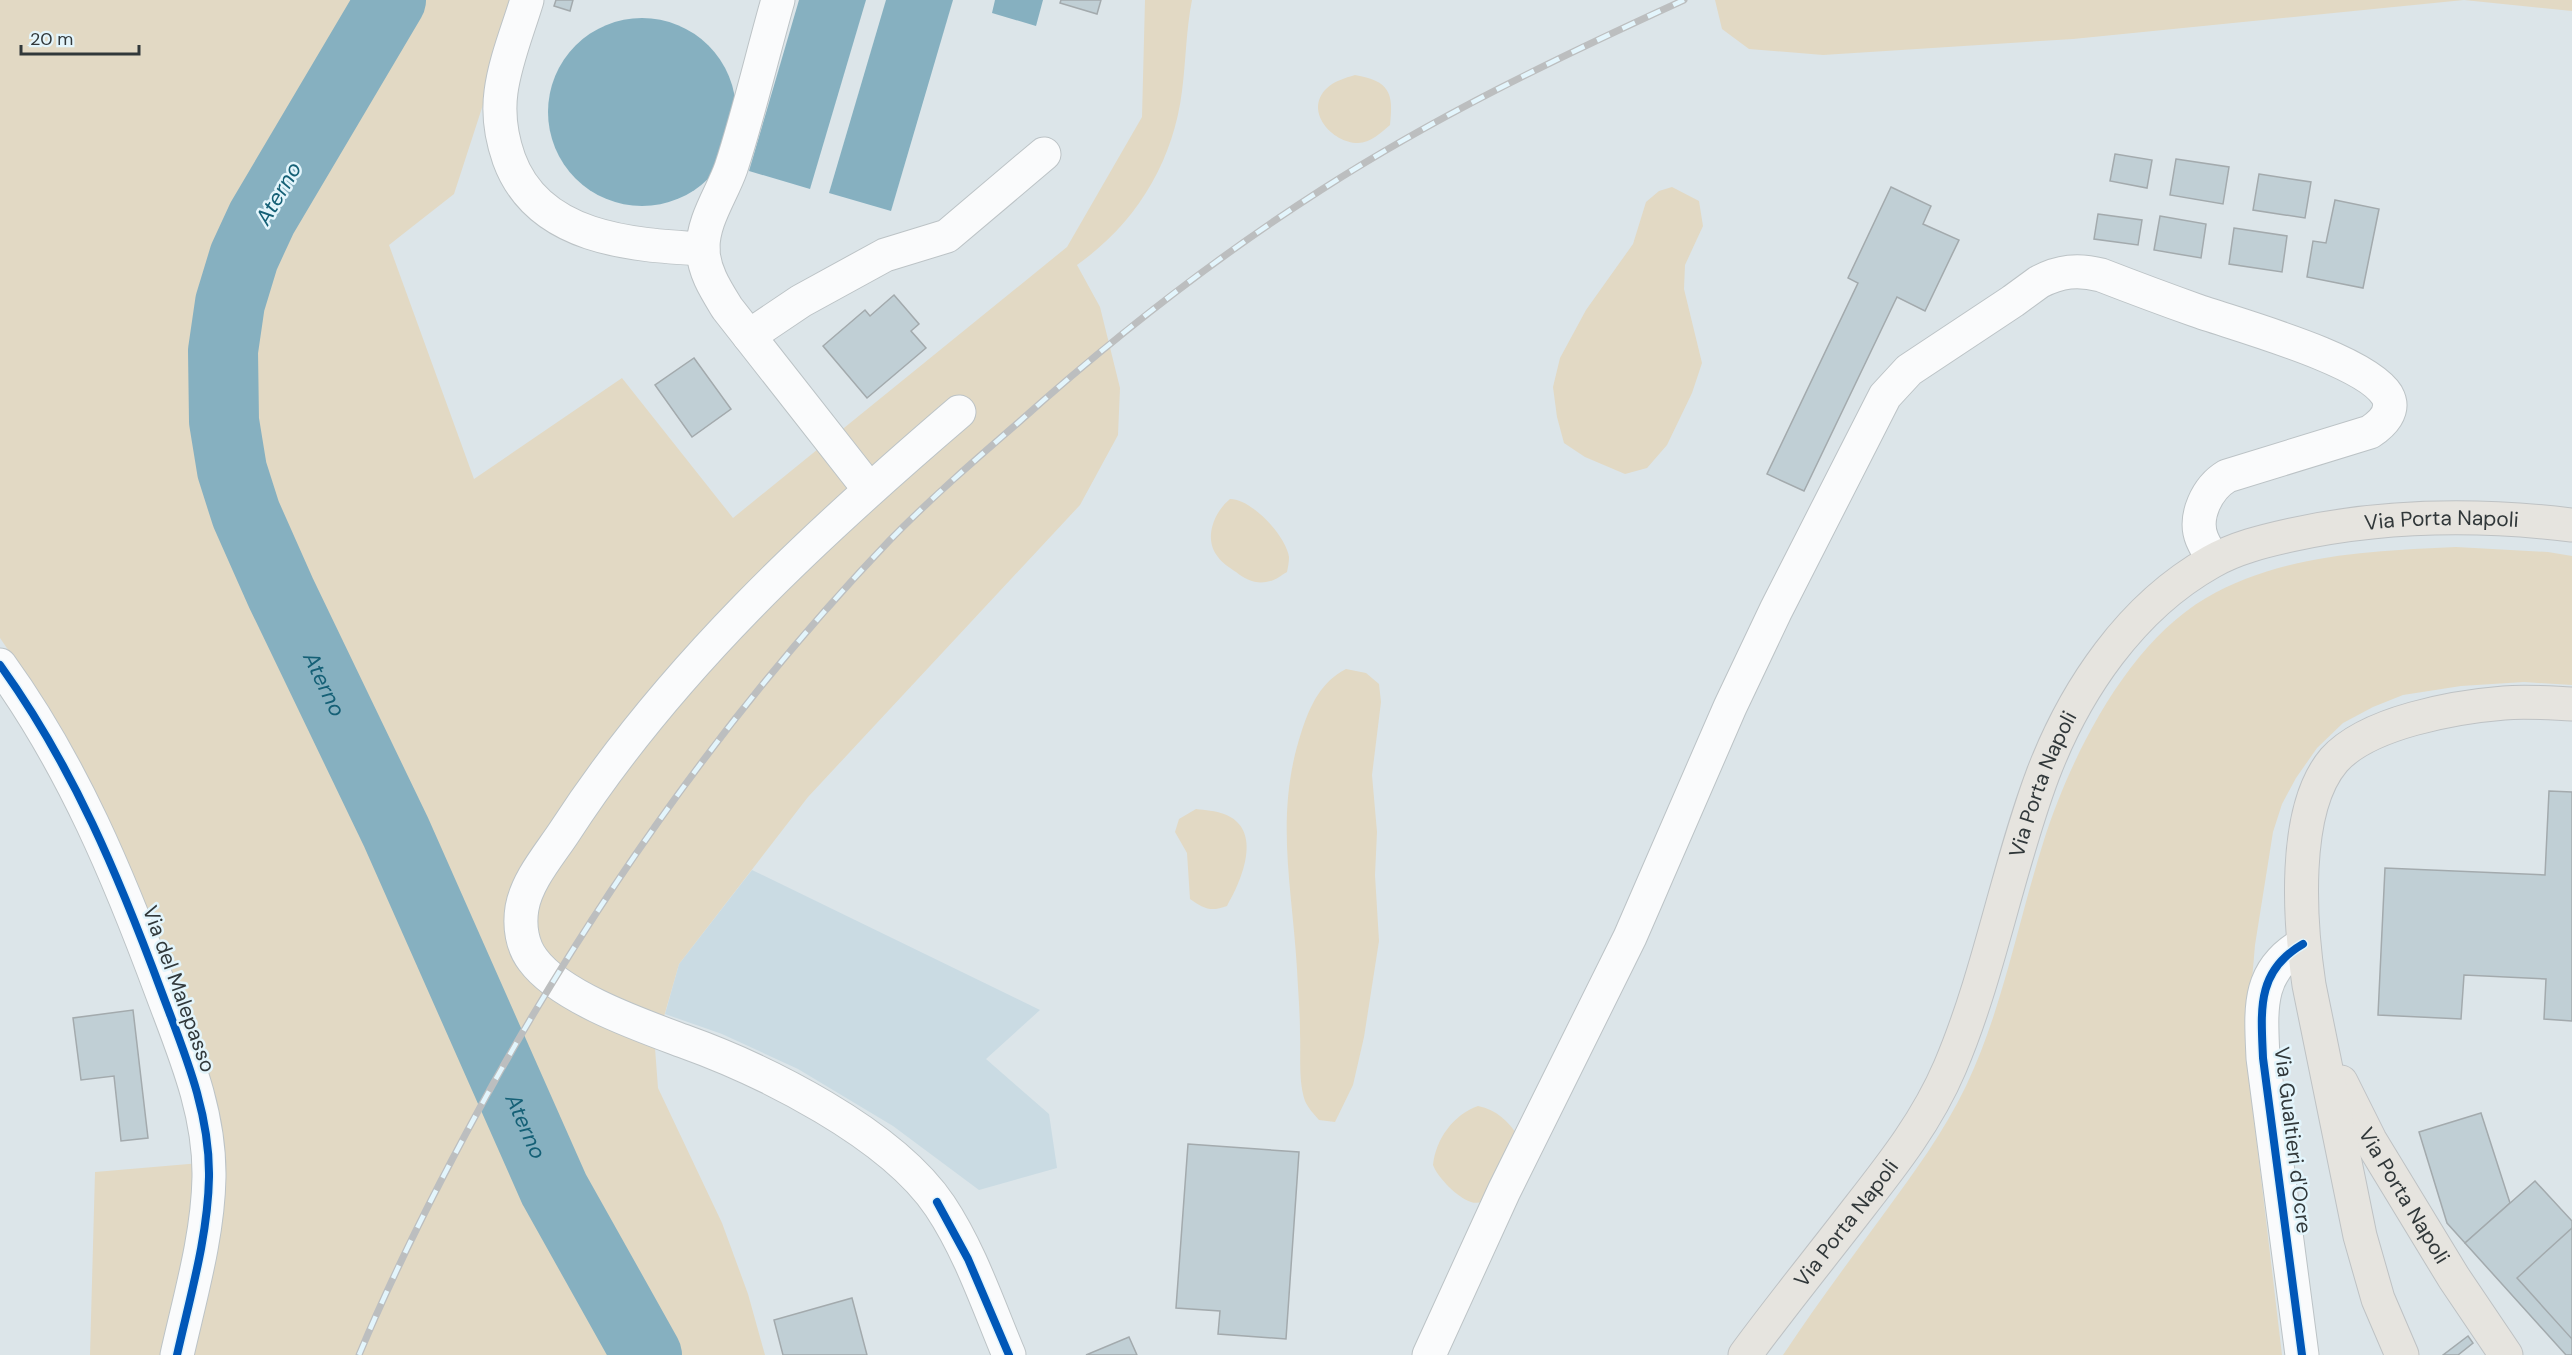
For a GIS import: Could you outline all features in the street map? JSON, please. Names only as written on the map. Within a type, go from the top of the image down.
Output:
[{"type":"main road","name":"Via Porta Napoli","points":[[1745,1355],[1914,1136],[1939,1090],[1967,1020],[2044,773],[2081,696],[2103,661],[2155,602],[2181,580],[2213,560],[2272,540],[2356,524],[2456,519],[2511,520],[2572,525]]},
{"type":"main road","name":"Via Porta Napoli","points":[[2402,1355],[2378,1299],[2360,1236],[2303,944],[2301,895],[2308,819],[2317,789],[2325,774],[2348,748],[2394,726],[2468,708],[2504,703],[2572,704]]},
{"type":"main road","name":"Via Porta Napoli","points":[[2319,1027],[2340,1082],[2370,1140],[2454,1278],[2506,1355]]},
{"type":"street","points":[[527,0],[505,69],[501,94],[501,120],[505,149],[513,170],[526,191],[542,208],[588,232],[616,241],[649,246],[703,249]]},
{"type":"street","points":[[778,0],[731,166],[705,231],[703,249],[706,267],[712,284],[749,336],[869,489]]},
{"type":"street","points":[[749,336],[801,301],[885,255],[947,236],[1044,154]]},
{"type":"street","points":[[1429,1355],[1504,1191],[1634,928],[1730,707],[1781,599],[1878,408],[1900,377],[2039,282],[2051,275],[2076,271],[2101,276],[2296,344],[2356,371],[2382,389],[2390,402],[2390,410],[2380,425],[2370,432],[2227,476],[2214,486],[2200,518],[2201,538],[2213,560]]},
{"type":"street","points":[[959,411],[869,489],[726,628],[640,728],[579,809],[535,876],[522,909],[520,926],[531,958],[542,971],[572,992],[608,1010],[752,1068],[794,1091],[875,1143],[902,1165],[937,1202],[968,1259],[1009,1355]]},
{"type":"street","name":"Via del Malepasso","points":[[0,665],[58,753],[100,837],[139,930],[184,1051],[203,1114],[209,1175],[207,1204],[177,1355]]},
{"type":"street","name":"Via Gualtieri d'Ocre","points":[[2302,1355],[2263,1058],[2261,1017],[2265,989],[2274,970],[2290,952],[2303,944]]},
{"type":"shaded area","points":[[0,0],[517,0],[454,194],[389,245],[474,479],[622,378],[733,518],[1067,247],[1142,117],[1145,0],[1192,0],[1182,91],[1170,143],[1160,167],[1134,210],[1117,230],[1077,265],[1100,307],[1120,388],[1118,435],[1080,505],[808,797],[679,964],[655,1048],[658,1088],[722,1223],[748,1294],[765,1355],[90,1355],[95,1172],[224,1161],[32,685],[0,638]]},
{"type":"shaded area","points":[[1715,0],[2464,0],[2073,39],[1823,55],[1749,49],[1722,29]]},
{"type":"shaded area","points":[[2464,0],[2572,0],[2572,11]]},
{"type":"shaded area","points":[[1355,75],[1382,85],[1390,96],[1391,104],[1390,125],[1380,134],[1362,143],[1348,142],[1331,132],[1324,124],[1318,107],[1320,98],[1329,86]]},
{"type":"shaded area","points":[[1672,187],[1699,201],[1703,226],[1685,265],[1684,289],[1702,363],[1692,393],[1667,445],[1647,468],[1625,474],[1585,457],[1564,443],[1557,417],[1553,387],[1560,358],[1586,310],[1633,244],[1646,202],[1659,191]]},
{"type":"shaded area","points":[[1230,499],[1248,505],[1275,529],[1287,548],[1289,557],[1287,572],[1269,581],[1254,582],[1239,575],[1220,559],[1211,542],[1212,526],[1219,511]]},
{"type":"shaded area","points":[[2456,547],[2548,552],[2572,556],[2572,685],[2524,682],[2461,686],[2403,695],[2373,707],[2343,723],[2317,748],[2296,778],[2282,804],[2273,832],[2255,945],[2246,1051],[2282,1355],[1783,1355],[1917,1168],[1966,1086],[2000,996],[2055,807],[2086,739],[2127,673],[2151,643],[2177,618],[2206,598],[2235,583],[2265,572],[2360,553]]},
{"type":"shaded area","points":[[1346,669],[1366,673],[1379,684],[1381,702],[1372,775],[1377,832],[1375,875],[1379,941],[1364,1037],[1353,1085],[1335,1122],[1319,1120],[1306,1104],[1301,1085],[1299,1001],[1287,849],[1287,820],[1294,761],[1305,720],[1323,687]]},
{"type":"shaded area","points":[[1196,809],[1224,814],[1236,821],[1243,831],[1246,856],[1243,869],[1227,906],[1221,908],[1208,908],[1190,899],[1187,853],[1175,832],[1179,819]]},
{"type":"shaded area","points":[[752,870],[1040,1010],[986,1059],[1049,1114],[1057,1168],[979,1190],[893,1126],[798,1069],[722,1034],[665,1014],[679,964]]},
{"type":"shaded area","points":[[1478,1106],[1491,1110],[1501,1117],[1518,1136],[1490,1200],[1476,1203],[1466,1200],[1455,1192],[1439,1176],[1433,1165],[1438,1146],[1447,1129],[1461,1115]]},
{"type":"water","points":[[799,0],[866,0],[810,189],[749,171]]},
{"type":"water","points":[[886,0],[953,0],[891,211],[829,193]]},
{"type":"water","points":[[995,0],[1043,0],[1036,26],[992,13]]},
{"type":"water","points":[[642,18],[678,25],[694,34],[708,46],[720,60],[729,76],[736,112],[729,148],[720,164],[708,178],[694,190],[678,199],[642,206],[606,199],[590,190],[576,178],[564,164],[555,148],[548,112],[555,76],[564,60],[576,46],[590,34],[606,25]]},
{"type":"building","points":[[556,0],[573,0],[570,11],[554,6]]},
{"type":"building","points":[[1061,0],[1101,0],[1097,14],[1060,3]]},
{"type":"building","points":[[2115,154],[2152,160],[2147,188],[2110,181]]},
{"type":"building","points":[[2176,159],[2229,167],[2223,204],[2170,195]]},
{"type":"building","points":[[2259,174],[2311,182],[2305,218],[2253,210]]},
{"type":"building","points":[[1891,187],[1931,206],[1923,224],[1959,240],[1925,311],[1897,297],[1804,491],[1767,474],[1858,283],[1848,278]]},
{"type":"building","points":[[2335,200],[2379,209],[2363,288],[2307,277],[2313,241],[2326,243]]},
{"type":"building","points":[[2098,214],[2142,220],[2138,245],[2094,239]]},
{"type":"building","points":[[2160,216],[2206,224],[2201,258],[2154,250]]},
{"type":"building","points":[[2234,228],[2287,236],[2282,272],[2229,264]]},
{"type":"building","points":[[894,295],[919,324],[911,331],[926,348],[867,398],[823,346],[865,310],[870,316]]},
{"type":"building","points":[[694,358],[731,409],[692,437],[655,385]]},
{"type":"building","points":[[2549,791],[2572,792],[2572,1021],[2544,1019],[2546,979],[2464,975],[2461,1019],[2378,1015],[2385,868],[2545,875]]},
{"type":"building","points":[[133,1010],[148,1138],[121,1141],[114,1076],[81,1080],[73,1018]]},
{"type":"building","points":[[2481,1113],[2510,1203],[2465,1243],[2447,1223],[2419,1132]]},
{"type":"building","points":[[1188,1144],[1299,1152],[1286,1339],[1218,1334],[1220,1311],[1176,1308]]},
{"type":"building","points":[[2535,1181],[2572,1221],[2572,1355],[2566,1355],[2465,1243]]},
{"type":"building","points":[[2572,1228],[2572,1339],[2517,1278]]},
{"type":"building","points":[[852,1298],[867,1355],[783,1355],[774,1320]]},
{"type":"building","points":[[2468,1336],[2473,1343],[2458,1355],[2443,1355]]},
{"type":"building","points":[[1129,1337],[1137,1355],[1086,1355]]},
{"type":"waterway","name":"Aterno","points":[[391,0],[262,218],[244,257],[230,303],[223,351],[224,421],[232,470],[246,514],[281,593],[396,832],[554,1189],[647,1355]]},
{"type":"railway","points":[[359,1355],[422,1218],[457,1150],[535,1011],[579,939],[674,800],[725,732],[777,667],[889,541],[953,480],[1091,359],[1241,244],[1364,163],[1453,112],[1591,43],[1684,0]]},
{"type":"cycle path","points":[[0,665],[50,743],[92,823],[146,950],[187,1060],[200,1106],[208,1153],[208,1199],[198,1266],[177,1355]]},
{"type":"cycle path","points":[[2302,1355],[2263,1058],[2262,1008],[2269,979],[2277,966],[2303,944]]},
{"type":"cycle path","points":[[937,1202],[968,1259],[1009,1355]]}]
